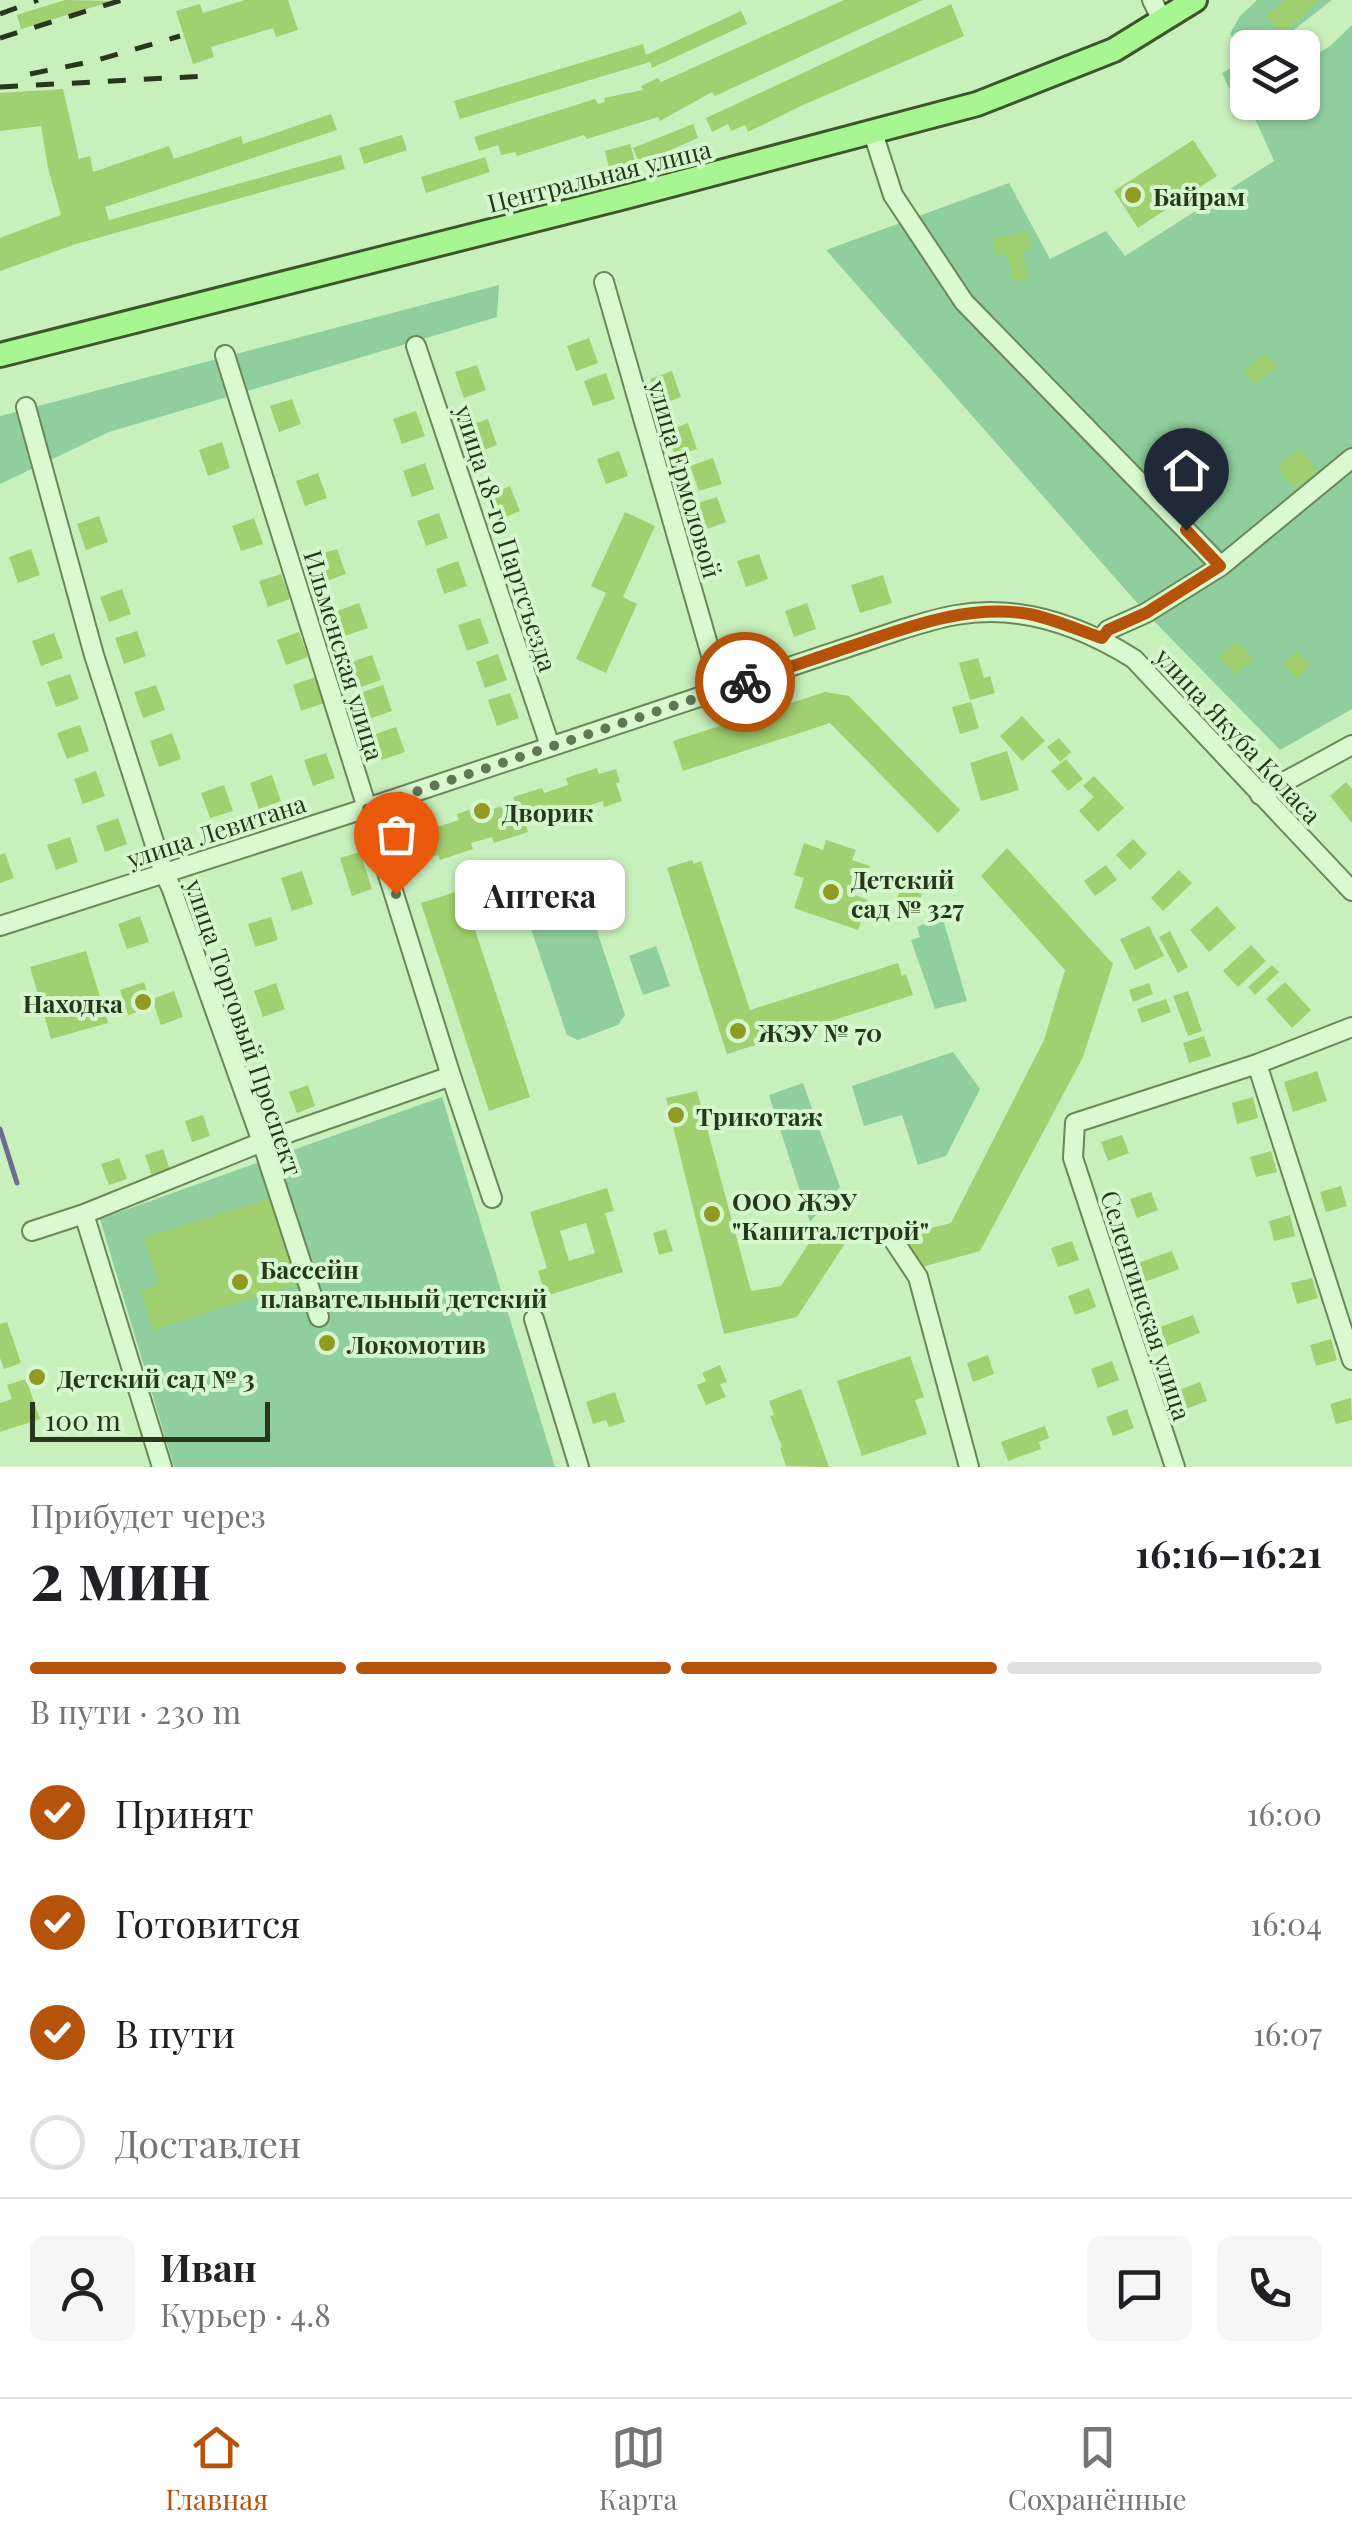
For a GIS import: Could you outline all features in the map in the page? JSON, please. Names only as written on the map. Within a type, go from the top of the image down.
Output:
[{"type":"main road","name":"Центральная улица","points":[[0,355],[977,104],[1114,50],[1157,10],[1194,0]]},
{"type":"street","points":[[873,133],[893,195],[964,302],[1220,566]]},
{"type":"street","name":"улица Ермоловой","points":[[604,282],[722,690]]},
{"type":"street","name":"улица 18-го Партсъезда","points":[[416,346],[550,746]]},
{"type":"street","name":"Ильменская улица","points":[[226,356],[492,1198]]},
{"type":"street","name":"улица Торговый Проспект","points":[[26,407],[94,655],[164,873],[262,1142],[318,1317]]},
{"type":"street","points":[[1102,638],[1108,630],[1146,613],[1220,566],[1352,458]]},
{"type":"street","name":"улица Якуба Коласа","points":[[903,629],[952,616],[1000,612],[1056,621],[1102,638],[1134,659],[1352,891]]},
{"type":"street","name":"улица Левитана","points":[[0,926],[903,629]]},
{"type":"street","points":[[1260,795],[1352,745]]},
{"type":"street","points":[[1352,1028],[1256,1064],[1352,1360]]},
{"type":"street","name":"Селенгинская улица","points":[[1174,1467],[1073,1158],[1075,1123],[1256,1064]]},
{"type":"street","points":[[32,1231],[262,1142],[451,1076]]},
{"type":"street","points":[[84,1214],[162,1467]]},
{"type":"street","points":[[892,1238],[918,1278],[969,1467]]},
{"type":"street","points":[[534,1319],[579,1467]]},
{"type":"green space","points":[[1257,0],[1332,0],[1294,30],[1232,30]]},
{"type":"green space","points":[[1352,25],[1352,709],[1280,750],[1146,613],[826,250],[1009,183],[1050,259],[1106,231],[1125,256],[1274,161],[1256,120],[1320,120],[1320,52]]},
{"type":"green space","points":[[1230,69],[1230,90],[1222,73]]},
{"type":"green space","points":[[499,285],[497,317],[109,432],[0,484],[0,416]]},
{"type":"green space","points":[[574,901],[589,907],[625,1015],[618,1025],[578,1040],[567,1035],[530,926],[539,913]]},
{"type":"green space","points":[[942,916],[967,1001],[935,1009],[911,940],[920,937],[917,927]]},
{"type":"green space","points":[[656,946],[670,986],[643,995],[629,956]]},
{"type":"green space","points":[[953,1052],[980,1089],[946,1156],[918,1165],[902,1115],[864,1126],[852,1086]]},
{"type":"green space","points":[[803,1083],[840,1187],[810,1222],[769,1095]]},
{"type":"green space","name":"Локомотив","points":[[442,1097],[555,1467],[174,1467],[100,1219]]},
{"type":"building","points":[[65,0],[113,1],[21,29],[17,15]]},
{"type":"building","points":[[245,0],[288,0],[298,30],[276,37],[273,28],[211,47],[214,57],[193,64],[176,11],[200,4],[203,13]]},
{"type":"building","points":[[844,0],[923,0],[715,96],[712,92],[660,121],[658,117],[587,139],[584,135],[517,156],[515,152],[501,155],[498,145],[479,151],[474,137],[595,99],[598,104],[605,102],[604,98],[643,90],[641,86],[658,78],[661,82]]},
{"type":"building","points":[[1284,0],[1319,0],[1286,30],[1278,30],[1266,16]]},
{"type":"building","points":[[951,4],[964,36],[748,132],[745,125],[731,131],[728,124],[712,132],[706,118]]},
{"type":"building","points":[[741,11],[747,24],[652,68],[650,62],[460,119],[454,101],[643,44],[646,55]]},
{"type":"building","points":[[63,89],[79,159],[90,156],[93,172],[169,146],[174,159],[241,136],[243,144],[331,114],[337,130],[105,207],[109,220],[341,155],[345,169],[76,244],[0,271],[0,238],[61,215],[41,126],[0,131],[0,93]]},
{"type":"building","points":[[693,124],[698,138],[638,161],[633,148]]},
{"type":"building","points":[[402,135],[407,150],[364,164],[359,148]]},
{"type":"building","points":[[1193,140],[1217,176],[1138,228],[1114,191]]},
{"type":"building","points":[[630,144],[635,161],[609,168],[605,151]]},
{"type":"building","points":[[485,157],[490,172],[426,193],[421,177]]},
{"type":"building","points":[[1028,231],[1032,248],[1022,250],[1028,278],[1013,281],[1007,254],[997,256],[993,239]]},
{"type":"building","points":[[589,338],[598,363],[576,371],[567,346]]},
{"type":"building","points":[[1265,353],[1277,367],[1255,385],[1244,371]]},
{"type":"building","points":[[477,365],[486,390],[464,398],[455,372]]},
{"type":"building","points":[[672,371],[681,397],[659,405],[650,379]]},
{"type":"building","points":[[606,373],[615,399],[593,406],[584,381]]},
{"type":"building","points":[[292,399],[301,424],[279,432],[270,406]]},
{"type":"building","points":[[416,411],[425,436],[402,444],[393,419]]},
{"type":"building","points":[[488,419],[497,445],[475,453],[466,427]]},
{"type":"building","points":[[688,423],[697,449],[675,456],[666,431]]},
{"type":"building","points":[[222,442],[230,468],[208,476],[199,450]]},
{"type":"building","points":[[1300,448],[1317,471],[1311,475],[1317,482],[1306,491],[1300,482],[1293,488],[1277,466]]},
{"type":"building","points":[[619,451],[628,476],[606,484],[597,459]]},
{"type":"building","points":[[713,458],[722,484],[699,491],[690,466]]},
{"type":"building","points":[[425,463],[434,489],[412,497],[403,471]]},
{"type":"building","points":[[318,473],[327,498],[305,506],[296,481]]},
{"type":"building","points":[[510,486],[520,511],[498,520],[488,495]]},
{"type":"building","points":[[717,497],[726,522],[704,530],[695,504]]},
{"type":"building","points":[[625,512],[655,526],[623,597],[637,604],[606,673],[576,659],[606,593],[591,586]]},
{"type":"building","points":[[439,513],[448,538],[426,546],[417,521]]},
{"type":"building","points":[[99,516],[108,542],[86,550],[77,524]]},
{"type":"building","points":[[254,518],[263,544],[241,551],[232,526]]},
{"type":"building","points":[[31,549],[40,575],[18,583],[9,557]]},
{"type":"building","points":[[337,549],[346,574],[324,582],[315,556]]},
{"type":"building","points":[[759,554],[768,579],[746,587],[737,561]]},
{"type":"building","points":[[458,561],[467,586],[444,594],[436,569]]},
{"type":"building","points":[[281,574],[290,599],[268,607],[259,581]]},
{"type":"building","points":[[883,575],[892,603],[860,613],[851,585]]},
{"type":"building","points":[[122,589],[131,614],[109,622],[100,597]]},
{"type":"building","points":[[359,603],[368,628],[345,636],[337,611]]},
{"type":"building","points":[[807,603],[816,629],[794,637],[785,611]]},
{"type":"building","points":[[480,618],[489,643],[467,651],[458,625]]},
{"type":"building","points":[[137,631],[146,656],[124,664],[115,638]]},
{"type":"building","points":[[299,632],[308,657],[286,665],[277,640]]},
{"type":"building","points":[[54,633],[63,658],[41,666],[32,641]]},
{"type":"building","points":[[1236,641],[1253,658],[1236,675],[1219,657]]},
{"type":"building","points":[[1296,651],[1310,665],[1297,678],[1284,664]]},
{"type":"building","points":[[498,654],[507,680],[485,688],[476,662]]},
{"type":"building","points":[[372,655],[381,680],[358,688],[349,663]]},
{"type":"building","points":[[978,658],[984,678],[990,676],[995,693],[970,700],[959,663]]},
{"type":"building","points":[[70,674],[79,699],[56,707],[47,682]]},
{"type":"building","points":[[315,677],[324,703],[301,711],[293,685]]},
{"type":"building","points":[[156,685],[165,710],[143,718],[134,692]]},
{"type":"building","points":[[383,685],[392,711],[369,719],[360,693]]},
{"type":"building","points":[[825,692],[849,696],[960,810],[938,833],[830,723],[683,771],[673,741]]},
{"type":"building","points":[[510,693],[519,718],[497,726],[488,700]]},
{"type":"building","points":[[971,702],[979,728],[960,734],[952,707]]},
{"type":"building","points":[[1022,716],[1045,741],[1022,761],[1000,736]]},
{"type":"building","points":[[80,725],[89,751],[67,759],[57,733]]},
{"type":"building","points":[[396,727],[405,752],[382,760],[373,735]]},
{"type":"building","points":[[172,733],[181,759],[159,767],[150,741]]},
{"type":"building","points":[[1059,738],[1071,752],[1060,762],[1047,747]]},
{"type":"building","points":[[1007,751],[1019,790],[981,801],[970,763]]},
{"type":"building","points":[[326,753],[335,778],[313,786],[304,760]]},
{"type":"building","points":[[1066,759],[1083,779],[1068,791],[1051,771]]},
{"type":"building","points":[[597,768],[599,774],[616,769],[622,801],[604,807],[603,801],[581,808],[583,814],[550,825],[548,820],[526,826],[528,832],[494,843],[492,837],[471,843],[473,849],[440,860],[438,855],[416,862],[417,867],[401,872],[395,854],[391,855],[387,842],[404,837],[402,831],[432,821],[434,828],[459,820],[457,814],[487,804],[489,810],[542,788],[544,793],[568,785],[566,778]]},
{"type":"building","points":[[96,771],[105,796],[83,804],[74,779]]},
{"type":"building","points":[[272,775],[281,801],[259,809],[250,783]]},
{"type":"building","points":[[1094,776],[1124,808],[1098,832],[1079,811],[1094,797],[1083,786]]},
{"type":"building","points":[[1346,782],[1352,789],[1352,823],[1330,796]]},
{"type":"building","points":[[224,785],[233,811],[210,818],[201,793]]},
{"type":"building","points":[[118,818],[127,844],[105,852],[96,826]]},
{"type":"building","points":[[70,837],[78,862],[56,870],[47,845]]},
{"type":"building","points":[[1133,839],[1147,854],[1130,870],[1116,855]]},
{"type":"building","points":[[826,840],[856,850],[852,860],[870,866],[861,892],[855,895],[868,900],[858,930],[794,908],[804,878],[794,875],[804,843],[823,850]]},
{"type":"building","points":[[1007,848],[1113,964],[1083,1057],[980,1251],[915,1269],[905,1235],[951,1223],[1044,1040],[1065,970],[981,876]]},
{"type":"building","points":[[360,852],[372,889],[352,896],[340,858]]},
{"type":"building","points":[[5,853],[14,878],[0,883],[0,855]]},
{"type":"building","points":[[692,860],[694,864],[701,861],[750,1010],[898,963],[913,995],[727,1054],[667,868]]},
{"type":"building","points":[[1106,865],[1117,880],[1095,896],[1084,881]]},
{"type":"building","points":[[1179,870],[1192,883],[1163,911],[1151,898]]},
{"type":"building","points":[[302,871],[313,904],[292,911],[281,878]]},
{"type":"building","points":[[902,886],[922,894],[914,913],[894,905]]},
{"type":"building","points":[[462,890],[530,1097],[489,1111],[421,903]]},
{"type":"building","points":[[1217,906],[1236,928],[1209,952],[1190,930]]},
{"type":"building","points":[[140,916],[149,942],[127,949],[118,924]]},
{"type":"building","points":[[271,917],[278,940],[255,947],[248,924]]},
{"type":"building","points":[[1149,926],[1164,956],[1135,970],[1120,939]]},
{"type":"building","points":[[1170,931],[1188,967],[1178,973],[1159,937]]},
{"type":"building","points":[[1251,945],[1266,961],[1238,987],[1223,971]]},
{"type":"building","points":[[86,951],[108,1023],[51,1039],[30,967]]},
{"type":"building","points":[[1272,965],[1279,972],[1255,995],[1248,987]]},
{"type":"building","points":[[144,982],[152,1007],[128,1015],[120,990]]},
{"type":"building","points":[[1285,982],[1311,1010],[1292,1028],[1266,999]]},
{"type":"building","points":[[276,983],[285,1009],[263,1017],[254,991]]},
{"type":"building","points":[[1149,983],[1153,994],[1133,1002],[1129,990]]},
{"type":"building","points":[[174,991],[183,1017],[161,1025],[152,999]]},
{"type":"building","points":[[1188,991],[1202,1031],[1188,1036],[1173,996]]},
{"type":"building","points":[[1166,999],[1171,1012],[1142,1023],[1137,1009]]},
{"type":"building","points":[[1204,1036],[1211,1056],[1189,1063],[1183,1043]]},
{"type":"building","points":[[1317,1071],[1327,1101],[1293,1112],[1284,1082]]},
{"type":"building","points":[[308,1085],[315,1106],[297,1113],[289,1092]]},
{"type":"building","name":"ООО ЖЭУ \"Капиталстрой\"","points":[[697,1091],[751,1291],[781,1286],[822,1223],[844,1245],[797,1317],[724,1334],[666,1098]]},
{"type":"building","points":[[1253,1097],[1258,1118],[1237,1124],[1232,1103]]},
{"type":"building","points":[[203,1115],[210,1136],[192,1142],[185,1121]]},
{"type":"building","points":[[1122,1135],[1129,1153],[1108,1161],[1101,1142]]},
{"type":"building","points":[[163,1149],[170,1170],[152,1176],[145,1155]]},
{"type":"building","points":[[1271,1151],[1277,1172],[1256,1177],[1250,1157]]},
{"type":"building","points":[[119,1158],[127,1179],[109,1185],[101,1164]]},
{"type":"building","points":[[1341,1186],[1347,1206],[1326,1212],[1320,1192]]},
{"type":"building","points":[[607,1188],[614,1211],[605,1213],[623,1272],[546,1296],[538,1271],[547,1268],[530,1212]],"holes":[[[586,1223],[595,1253],[569,1261],[560,1231]]]},
{"type":"building","points":[[1151,1192],[1158,1210],[1137,1218],[1130,1199]]},
{"type":"building","points":[[274,1197],[301,1283],[153,1330],[141,1291],[159,1285],[144,1238]]},
{"type":"building","points":[[1290,1215],[1295,1236],[1274,1241],[1269,1221]]},
{"type":"building","points":[[666,1229],[673,1251],[659,1255],[653,1233]]},
{"type":"building","points":[[1072,1241],[1079,1260],[1058,1267],[1051,1248]]},
{"type":"building","points":[[1172,1251],[1179,1269],[1145,1282],[1138,1263]]},
{"type":"building","points":[[1312,1278],[1318,1298],[1297,1304],[1291,1283]]},
{"type":"building","points":[[1089,1288],[1096,1307],[1075,1315],[1068,1296]]},
{"type":"building","points":[[1193,1315],[1200,1333],[1167,1346],[1160,1327]]},
{"type":"building","points":[[7,1322],[21,1363],[4,1369],[0,1358],[0,1324]]},
{"type":"building","points":[[1331,1339],[1337,1360],[1316,1366],[1310,1345]]},
{"type":"building","points":[[988,1355],[994,1374],[973,1382],[967,1363]]},
{"type":"building","points":[[910,1356],[924,1397],[915,1400],[927,1434],[862,1456],[837,1381]]},
{"type":"building","points":[[1112,1361],[1119,1380],[1098,1388],[1091,1369]]},
{"type":"building","points":[[720,1365],[727,1382],[720,1384],[726,1397],[706,1405],[697,1385],[706,1381],[702,1373]]},
{"type":"building","points":[[26,1379],[40,1419],[0,1432],[0,1403],[12,1399],[7,1385]]},
{"type":"building","points":[[1200,1382],[1207,1401],[1186,1409],[1179,1390]]},
{"type":"building","points":[[801,1389],[829,1467],[786,1466],[769,1401]]},
{"type":"building","points":[[615,1392],[625,1422],[609,1427],[606,1420],[593,1424],[586,1402]]},
{"type":"building","points":[[1351,1398],[1352,1420],[1336,1424],[1330,1404]]},
{"type":"building","points":[[1127,1409],[1134,1428],[1113,1436],[1106,1417]]},
{"type":"building","points":[[1045,1426],[1049,1438],[1039,1442],[1041,1449],[1008,1461],[1001,1442]]},
{"type":"waterway","points":[[0,1129],[17,1183]]},
{"type":"railway","points":[[0,14],[38,0]]},
{"type":"railway","points":[[0,38],[122,0]]},
{"type":"railway","points":[[30,74],[94,61],[180,36]]},
{"type":"railway","points":[[0,87],[206,76]]},
{"type":"way so far","points":[[396,894],[367,808],[745,682]]},
{"type":"place","name":"Байрам","points":[[1133,195]]},
{"type":"place","name":"Дворик","points":[[482,811]]},
{"type":"place","name":"Детский сад № 327","points":[[831,892]]},
{"type":"place","name":"Аптека","points":[[396,894]]},
{"type":"place","name":"Находка","points":[[143,1002]]},
{"type":"place","name":"ЖЭУ № 70","points":[[738,1031]]},
{"type":"place","name":"Трикотаж","points":[[676,1115]]},
{"type":"place","name":"ООО ЖЭУ \"Капиталстрой\"","points":[[712,1214]]},
{"type":"place","name":"Бассейн плавательный детский","points":[[240,1282]]},
{"type":"place","name":"Локомотив","points":[[327,1343]]},
{"type":"place","name":"Детский сад № 3","points":[[37,1377]]},
{"type":"route","points":[[745,682],[903,629],[976,612],[1028,614],[1102,638],[1108,630],[1146,613],[1220,566],[1186,530]]}]
